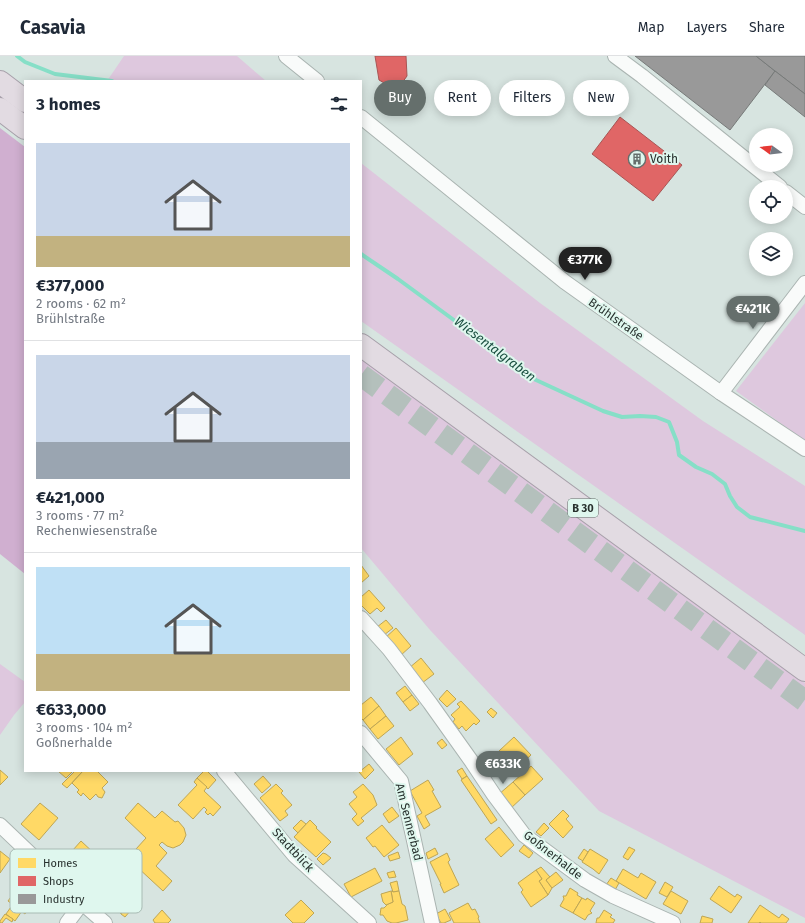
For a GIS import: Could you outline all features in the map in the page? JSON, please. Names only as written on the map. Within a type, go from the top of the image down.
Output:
[{"type":"highway","points":[[0,82],[24,100]]},
{"type":"highway","points":[[0,109],[24,127]]},
{"type":"highway","name":"B 30","points":[[362,346],[805,670]]},
{"type":"street","points":[[286,56],[316,80]]},
{"type":"street","points":[[615,56],[771,180]]},
{"type":"street","name":"Brühlstraße","points":[[362,118],[565,282],[721,393],[805,449]]},
{"type":"street","points":[[793,198],[805,207]]},
{"type":"street","points":[[721,393],[805,283]]},
{"type":"street","name":"Goßnerhalde","points":[[362,619],[389,649],[430,702],[494,795],[524,835],[585,880],[613,896],[673,923]]},
{"type":"street","name":"Am Sennerbad","points":[[362,733],[400,781],[432,923]]},
{"type":"street","name":"Stadtblick","points":[[225,772],[294,855],[369,923]]},
{"type":"street","points":[[0,825],[25,849]]},
{"type":"street","points":[[67,923],[74,913]]},
{"type":"street","points":[[94,913],[106,923]]},
{"type":"shaded area","points":[[124,56],[237,56],[265,80],[108,80]]},
{"type":"shaded area","points":[[0,128],[24,146],[24,573],[0,554]]},
{"type":"shaded area","points":[[362,164],[540,303],[703,421],[805,486],[805,635],[362,322]]},
{"type":"shaded area","points":[[805,303],[805,441],[736,391]]},
{"type":"shaded area","points":[[362,359],[805,683],[805,918],[599,811],[430,630],[362,549]]},
{"type":"shaded area","points":[[0,664],[24,681],[24,703],[0,735]]},
{"type":"building: Homes","points":[[362,566],[369,576],[362,582]]},
{"type":"building: Homes","points":[[369,590],[385,608],[381,612],[377,608],[370,614],[362,606],[362,596]]},
{"type":"building: Homes","points":[[386,620],[393,628],[384,635],[377,627]]},
{"type":"building: Homes","points":[[396,628],[411,646],[400,656],[385,638]]},
{"type":"building: Homes","points":[[421,658],[434,674],[422,683],[409,668]]},
{"type":"building: Homes","points":[[405,686],[412,695],[403,702],[396,693]]},
{"type":"building: Homes","points":[[447,690],[456,699],[447,707],[439,699]]},
{"type":"building: Homes","points":[[412,695],[419,704],[410,711],[403,702]]},
{"type":"building: Homes","points":[[371,697],[379,706],[363,720],[362,704]]},
{"type":"building: Homes","points":[[461,701],[480,721],[476,725],[474,723],[466,731],[462,726],[459,729],[453,722],[455,719],[451,715],[460,707],[457,704]]},
{"type":"building: Homes","points":[[379,706],[386,716],[370,729],[363,720]]},
{"type":"building: Homes","points":[[491,708],[497,713],[493,718],[487,712]]},
{"type":"building: Homes","points":[[386,716],[394,726],[378,739],[370,729]]},
{"type":"building: Homes","points":[[401,737],[413,754],[399,765],[386,749]]},
{"type":"building: Homes","points":[[514,737],[531,755],[519,766],[514,761],[511,763],[499,751]]},
{"type":"building: Homes","points":[[442,739],[447,745],[442,749],[437,743]]},
{"type":"building: Homes","points":[[369,764],[374,770],[365,779],[359,772],[362,772],[362,770]]},
{"type":"building: Homes","points":[[531,766],[543,779],[525,795],[513,782]]},
{"type":"building: Homes","points":[[462,768],[467,776],[462,779],[457,771]]},
{"type":"building: Homes","points":[[0,770],[8,777],[0,785]]},
{"type":"building: Homes","points":[[59,772],[72,772],[66,778]]},
{"type":"building: Homes","points":[[74,772],[82,772],[67,788],[62,784]]},
{"type":"building: Homes","points":[[82,772],[98,772],[108,782],[102,788],[105,792],[102,798],[98,797],[96,794],[90,800],[83,793],[81,796],[77,792],[79,790],[72,783]]},
{"type":"building: Homes","points":[[203,772],[208,772],[216,780],[208,789],[197,778]]},
{"type":"building: Homes","points":[[263,776],[271,785],[262,793],[254,784]]},
{"type":"building: Homes","points":[[467,776],[497,820],[491,824],[461,780]]},
{"type":"building: Homes","points":[[197,778],[207,787],[204,791],[221,807],[213,816],[210,813],[208,815],[205,812],[207,810],[204,807],[193,819],[178,805],[197,785],[194,782]]},
{"type":"building: Homes","points":[[428,780],[441,807],[425,816],[430,825],[424,829],[417,816],[422,813],[410,791]]},
{"type":"building: Homes","points":[[513,782],[525,795],[510,809],[498,795]]},
{"type":"building: Homes","points":[[276,784],[283,791],[281,793],[292,805],[285,811],[288,815],[280,821],[260,798]]},
{"type":"building: Homes","points":[[363,784],[373,795],[377,805],[361,818],[364,821],[358,826],[352,819],[357,814],[349,804],[357,797],[353,792]]},
{"type":"building: Homes","points":[[40,803],[58,818],[39,840],[21,824]]},
{"type":"building: Homes","points":[[138,803],[155,818],[162,811],[175,822],[178,821],[184,828],[186,835],[180,845],[173,848],[162,842],[159,845],[167,853],[156,866],[172,881],[163,891],[142,872],[142,849],[136,849],[146,838],[125,818]]},
{"type":"building: Homes","points":[[392,807],[399,816],[389,823],[383,814]]},
{"type":"building: Homes","points":[[563,810],[569,816],[566,819],[573,827],[563,838],[549,824]]},
{"type":"building: Homes","points":[[301,820],[306,824],[298,833],[293,828]]},
{"type":"building: Homes","points":[[310,820],[331,842],[316,857],[294,837]]},
{"type":"building: Homes","points":[[544,823],[549,828],[541,836],[536,832]]},
{"type":"building: Homes","points":[[382,825],[399,845],[384,857],[366,838]]},
{"type":"building: Homes","points":[[499,827],[514,845],[501,857],[485,839]]},
{"type":"building: Homes","points":[[81,841],[90,849],[74,849]]},
{"type":"building: Homes","points":[[524,845],[533,853],[529,858],[519,851]]},
{"type":"building: Homes","points":[[629,847],[635,850],[628,860],[623,857]]},
{"type":"building: Homes","points":[[435,848],[438,854],[428,859],[426,853]]},
{"type":"building: Homes","points":[[584,849],[588,852],[583,861],[578,858]]},
{"type":"building: Homes","points":[[590,849],[608,860],[599,874],[582,862]]},
{"type":"building: Homes","points":[[0,851],[10,859],[0,873]]},
{"type":"building: Homes","points":[[398,852],[400,858],[390,861],[388,856]]},
{"type":"building: Homes","points":[[323,853],[331,858],[323,865],[317,859]]},
{"type":"building: Homes","points":[[447,853],[450,860],[448,862],[459,885],[444,893],[430,862]]},
{"type":"building: Homes","points":[[541,867],[550,877],[546,880],[552,888],[548,895],[539,881],[542,879],[536,870]]},
{"type":"building: Homes","points":[[375,868],[382,881],[351,897],[344,884]]},
{"type":"building: Homes","points":[[623,869],[638,878],[641,873],[656,882],[646,899],[616,881]]},
{"type":"building: Homes","points":[[536,870],[542,879],[539,881],[548,895],[531,907],[521,892],[523,890],[518,883]]},
{"type":"building: Homes","points":[[394,871],[396,877],[389,878],[387,873]]},
{"type":"building: Homes","points":[[556,872],[563,880],[552,888],[546,880]]},
{"type":"building: Homes","points":[[611,878],[619,883],[615,890],[606,885]]},
{"type":"building: Homes","points":[[397,881],[399,891],[393,892],[390,883]]},
{"type":"building: Homes","points":[[665,882],[673,887],[667,897],[659,893]]},
{"type":"building: Homes","points":[[719,886],[735,897],[737,894],[742,897],[731,913],[710,899]]},
{"type":"building: Homes","points":[[570,888],[578,893],[577,895],[582,898],[573,913],[560,906],[564,899],[563,896],[566,896]]},
{"type":"building: Homes","points":[[391,891],[399,891],[402,904],[405,906],[408,920],[392,923],[387,921],[383,915],[380,915],[381,908],[384,908],[393,902]]},
{"type":"building: Homes","points":[[391,891],[393,902],[386,905],[383,902],[381,894]]},
{"type":"building: Homes","points":[[671,891],[688,901],[681,914],[663,904]]},
{"type":"building: Homes","points":[[582,898],[586,900],[587,898],[595,903],[590,911],[592,913],[588,915],[585,920],[573,913]]},
{"type":"building: Homes","points":[[301,900],[314,913],[304,923],[293,923],[285,915]]},
{"type":"building: Homes","points":[[468,903],[472,910],[475,909],[480,923],[454,923],[449,913]]},
{"type":"building: Homes","points":[[760,905],[779,918],[782,914],[789,919],[786,923],[748,923]]},
{"type":"building: Homes","points":[[10,908],[10,913],[21,913],[15,921],[6,914]]},
{"type":"building: Homes","points":[[445,909],[451,920],[441,923],[436,914]]},
{"type":"building: Homes","points":[[162,910],[171,920],[168,923],[155,923],[153,920]]},
{"type":"building: Homes","points":[[604,910],[612,915],[610,917],[615,920],[613,923],[596,923],[597,918],[599,918]]},
{"type":"building: Homes","points":[[122,913],[128,913],[125,917],[121,914]]},
{"type":"building: Homes","points":[[5,914],[13,919],[12,922],[6,918],[2,923],[0,923]]},
{"type":"building: Homes","points":[[702,916],[713,919],[712,923],[700,923]]},
{"type":"building: Shops","points":[[375,56],[406,56],[407,76],[404,80],[379,80]]},
{"type":"building: Shops","name":"Voith","points":[[620,117],[682,165],[653,201],[592,154]]},
{"type":"building: Industry","points":[[635,56],[756,56],[775,71],[730,130]]},
{"type":"building: Industry","points":[[756,56],[805,56],[805,94],[775,71]]},
{"type":"building: Industry","points":[[775,71],[805,94],[805,117],[765,85]]},
{"type":"waterway","name":"Wiesentalgraben","points":[[17,56],[25,62],[55,74],[104,80]]},
{"type":"waterway","name":"Wiesentalgraben","points":[[362,255],[462,326],[492,344],[515,365],[536,380],[603,411],[622,417],[656,417],[669,422],[677,442],[679,455],[696,467],[712,474],[725,484],[737,507],[750,517],[805,531]]},
{"type":"tunnel","points":[[362,376],[805,701]]},
{"type":"place","name":"Voith","points":[[637,159]]}]
